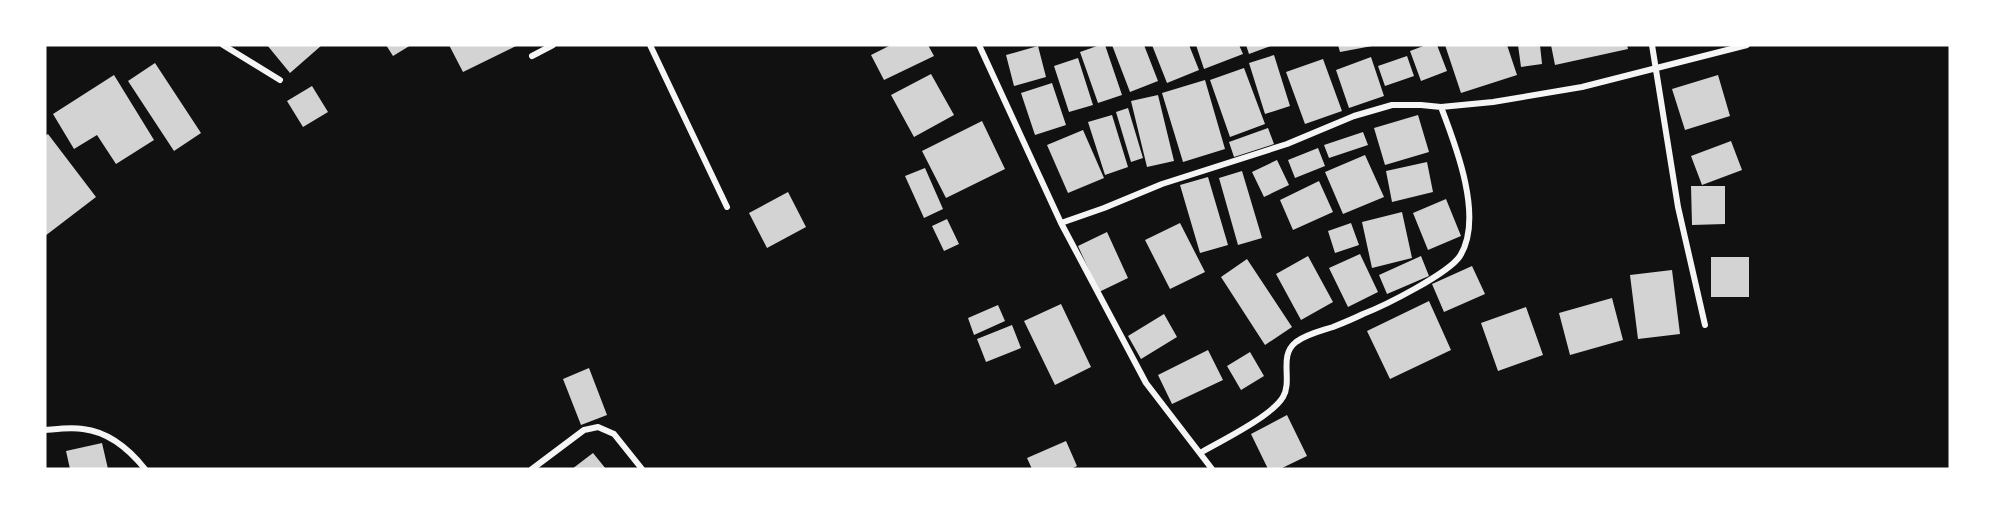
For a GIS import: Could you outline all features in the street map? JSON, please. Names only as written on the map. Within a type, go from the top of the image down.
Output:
[{"type":"street","points":[[223,45],[280,80]]},
{"type":"street","points":[[532,56],[553,45]]},
{"type":"street","points":[[650,45],[727,207]]},
{"type":"street","points":[[1653,45],[1678,207],[1705,325]]},
{"type":"street","points":[[1061,223],[1162,184],[1287,144],[1354,116],[1392,105],[1440,107],[1493,102],[1582,87],[1747,45]]},
{"type":"street","points":[[982,46],[1061,223],[1146,383],[1212,469]]},
{"type":"street","points":[[1200,453],[1259,418],[1281,400],[1287,389],[1287,353],[1294,343],[1313,333],[1382,307],[1450,268],[1460,256],[1467,239],[1470,217],[1458,151],[1440,107]]},
{"type":"street","points":[[532,469],[584,430],[598,427],[614,434],[642,469]]},
{"type":"street","points":[[45,429],[83,429],[105,434],[132,453],[145,469]]},
{"type":"building","points":[[267,45],[322,45],[290,73]]},
{"type":"building","points":[[386,45],[411,45],[393,56]]},
{"type":"building","points":[[449,45],[518,45],[463,72]]},
{"type":"building","points":[[891,45],[928,45],[934,56],[884,80],[871,55]]},
{"type":"building","points":[[1105,45],[1122,95],[1098,103],[1080,52]]},
{"type":"building","points":[[1112,45],[1144,45],[1158,81],[1130,92]]},
{"type":"building","points":[[1152,45],[1189,45],[1199,70],[1167,83]]},
{"type":"building","points":[[1196,45],[1239,45],[1243,54],[1204,69]]},
{"type":"building","points":[[1246,45],[1273,45],[1249,54]]},
{"type":"building","points":[[1338,45],[1372,45],[1372,46],[1340,52]]},
{"type":"building","points":[[1426,45],[1437,45],[1447,71],[1421,81],[1410,51]]},
{"type":"building","points":[[1445,45],[1507,45],[1517,75],[1461,93]]},
{"type":"building","points":[[1518,45],[1540,45],[1542,64],[1521,67]]},
{"type":"building","points":[[1551,45],[1627,45],[1628,49],[1555,65]]},
{"type":"building","points":[[1038,46],[1046,77],[1014,86],[1006,55]]},
{"type":"building","points":[[1274,55],[1290,106],[1265,114],[1249,63]]},
{"type":"building","points":[[1407,56],[1414,76],[1385,86],[1378,66]]},
{"type":"building","points":[[1371,57],[1384,96],[1349,108],[1336,70]]},
{"type":"building","points":[[1078,58],[1093,105],[1069,112],[1054,66]]},
{"type":"building","points":[[1323,59],[1342,111],[1305,124],[1286,72]]},
{"type":"building","points":[[155,63],[201,133],[174,151],[128,81]]},
{"type":"building","points":[[1244,68],[1265,124],[1230,137],[1210,80]]},
{"type":"building","points":[[931,74],[954,115],[914,137],[891,95]]},
{"type":"building","points":[[114,75],[154,140],[116,164],[97,135],[74,149],[53,114]]},
{"type":"building","points":[[1718,75],[1730,116],[1685,130],[1672,89]]},
{"type":"building","points":[[1205,80],[1225,149],[1183,162],[1162,93]]},
{"type":"building","points":[[1052,83],[1066,125],[1035,135],[1021,93]]},
{"type":"building","points":[[312,86],[328,112],[303,127],[287,101]]},
{"type":"building","points":[[1158,95],[1174,161],[1147,167],[1131,101]]},
{"type":"building","points":[[1128,108],[1143,158],[1131,162],[1116,112]]},
{"type":"building","points":[[1112,115],[1128,167],[1105,175],[1088,122]]},
{"type":"building","points":[[1418,115],[1429,152],[1385,165],[1374,128]]},
{"type":"building","points":[[982,121],[1005,169],[946,198],[922,151]]},
{"type":"building","points":[[1268,128],[1274,144],[1234,157],[1229,142]]},
{"type":"building","points":[[1083,130],[1104,178],[1068,193],[1047,145]]},
{"type":"building","points":[[1363,132],[1368,145],[1329,158],[1324,145]]},
{"type":"building","points":[[48,134],[96,197],[45,236],[45,136]]},
{"type":"building","points":[[1731,141],[1742,170],[1702,185],[1691,156]]},
{"type":"building","points":[[1318,148],[1325,166],[1295,178],[1288,160]]},
{"type":"building","points":[[1365,155],[1384,197],[1343,214],[1325,172]]},
{"type":"building","points":[[1277,160],[1289,185],[1264,197],[1252,172]]},
{"type":"building","points":[[1427,162],[1433,192],[1392,202],[1386,171]]},
{"type":"building","points":[[925,168],[943,209],[924,218],[905,176]]},
{"type":"building","points":[[1242,171],[1262,238],[1238,245],[1219,178]]},
{"type":"building","points":[[1208,177],[1228,245],[1200,253],[1180,185]]},
{"type":"building","points":[[1319,181],[1333,212],[1293,230],[1280,200]]},
{"type":"building","points":[[1691,186],[1725,186],[1725,224],[1692,225]]},
{"type":"building","points":[[788,192],[806,227],[767,248],[749,213]]},
{"type":"building","points":[[1446,199],[1461,236],[1428,250],[1413,213]]},
{"type":"building","points":[[1402,212],[1412,258],[1372,268],[1362,222]]},
{"type":"building","points":[[947,219],[959,244],[944,251],[932,226]]},
{"type":"building","points":[[1180,223],[1205,272],[1170,289],[1145,240]]},
{"type":"building","points":[[1351,223],[1359,245],[1335,253],[1328,231]]},
{"type":"building","points":[[1107,232],[1128,278],[1099,292],[1078,246]]},
{"type":"building","points":[[1360,254],[1378,292],[1348,307],[1329,268]]},
{"type":"building","points":[[1308,256],[1333,302],[1301,320],[1276,274]]},
{"type":"building","points":[[1421,256],[1429,276],[1387,294],[1379,275]]},
{"type":"building","points":[[1711,257],[1749,257],[1749,297],[1711,297]]},
{"type":"building","points":[[1247,259],[1292,327],[1265,345],[1221,277]]},
{"type":"building","points":[[1472,266],[1485,294],[1444,312],[1432,284]]},
{"type":"building","points":[[1672,270],[1680,334],[1638,339],[1630,275]]},
{"type":"building","points":[[1612,298],[1623,340],[1570,355],[1559,313]]},
{"type":"building","points":[[1429,301],[1451,350],[1390,379],[1367,331]]},
{"type":"building","points":[[1061,304],[1091,367],[1055,385],[1024,321]]},
{"type":"building","points":[[998,305],[1005,321],[974,335],[968,318]]},
{"type":"building","points":[[1526,307],[1543,355],[1498,371],[1481,323]]},
{"type":"building","points":[[1164,314],[1177,337],[1141,359],[1128,336]]},
{"type":"building","points":[[1012,325],[1021,348],[986,362],[977,339]]},
{"type":"building","points":[[1208,350],[1223,380],[1172,404],[1158,375]]},
{"type":"building","points":[[1250,352],[1264,376],[1241,390],[1227,366]]},
{"type":"building","points":[[589,368],[607,415],[581,425],[563,379]]},
{"type":"building","points":[[1287,415],[1307,456],[1280,469],[1268,469],[1251,434]]},
{"type":"building","points":[[1066,441],[1077,466],[1071,469],[1032,469],[1027,458]]},
{"type":"building","points":[[102,443],[108,469],[70,469],[66,451]]},
{"type":"building","points":[[593,453],[606,469],[572,469]]}]
